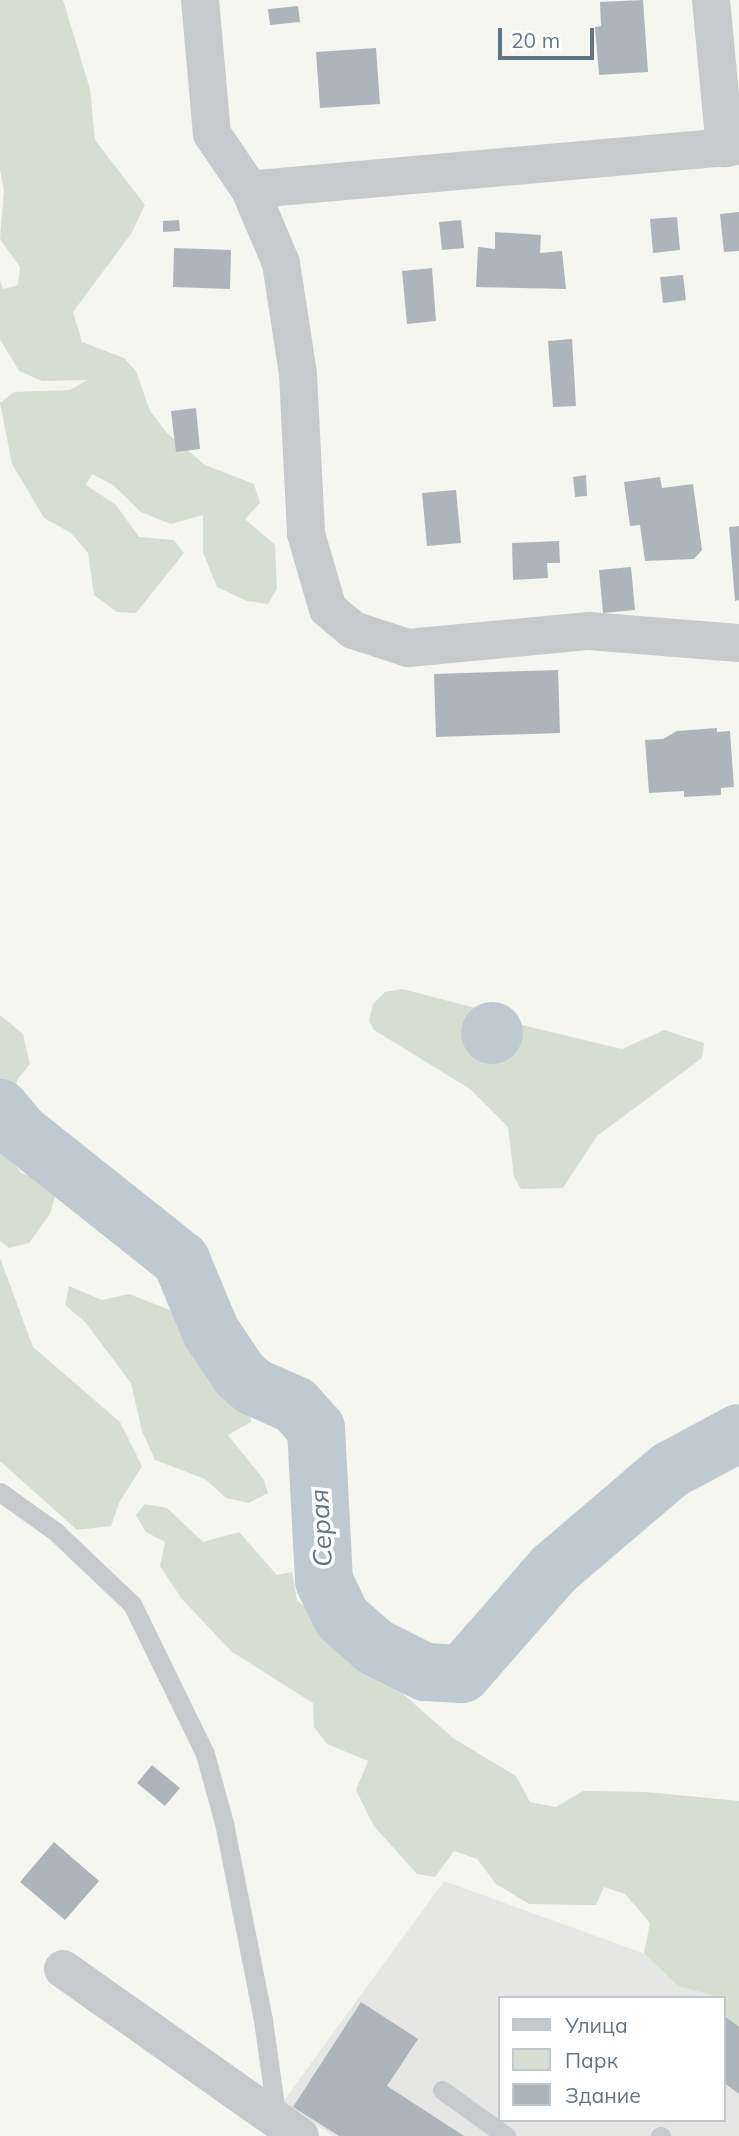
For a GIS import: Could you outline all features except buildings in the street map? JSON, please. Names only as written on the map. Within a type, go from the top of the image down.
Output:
[{"type":"street","points":[[200,0],[212,134],[250,190],[281,263],[298,374],[306,534],[328,609],[353,630],[408,648],[589,631],[739,643]]},
{"type":"street","points":[[250,190],[732,147],[711,0]]},
{"type":"street","points":[[63,1969],[286,2131]]},
{"type":"lane","points":[[0,1492],[56,1532],[132,1604],[205,1754],[224,1823],[286,2131]]},
{"type":"lane","points":[[442,2090],[506,2136]]},
{"type":"shaded area","points":[[492,1002],[504,1004],[514,1011],[521,1021],[521,1045],[514,1055],[504,1062],[492,1064],[480,1062],[470,1055],[463,1045],[461,1033],[463,1021],[470,1011],[480,1004]]},
{"type":"shaded area","points":[[444,1881],[704,1975],[739,1995],[739,2136],[333,2136],[282,2103]]},
{"type":"green space","points":[[0,0],[63,0],[90,89],[95,140],[145,205],[131,234],[73,312],[82,342],[124,358],[136,371],[150,411],[168,434],[205,465],[254,484],[260,503],[245,519],[275,545],[277,589],[268,604],[247,601],[217,587],[203,552],[203,515],[171,524],[141,512],[113,485],[92,474],[86,485],[116,505],[139,537],[174,540],[184,553],[136,613],[117,612],[94,595],[88,553],[71,533],[44,518],[12,464],[0,403],[14,392],[70,390],[87,380],[42,381],[19,371],[0,339],[0,280],[3,289],[18,285],[20,267],[0,239],[4,190],[0,170]]},
{"type":"green space","points":[[402,989],[476,1008],[470,1012],[518,1047],[522,1025],[622,1049],[664,1030],[704,1043],[702,1058],[597,1136],[563,1188],[521,1189],[514,1177],[508,1127],[470,1089],[374,1030],[369,1021],[373,1004],[385,992]]},
{"type":"green space","points":[[0,1015],[23,1034],[30,1064],[17,1080],[10,1125],[27,1150],[14,1163],[21,1173],[53,1184],[55,1196],[50,1214],[29,1243],[9,1248],[0,1241]]},
{"type":"green space","points":[[0,1258],[33,1347],[120,1422],[142,1466],[119,1503],[111,1526],[77,1530],[0,1461]]},
{"type":"green space","points":[[69,1286],[102,1300],[129,1294],[198,1321],[214,1348],[213,1373],[249,1394],[251,1422],[228,1435],[264,1480],[268,1493],[249,1503],[226,1498],[205,1479],[155,1460],[142,1431],[131,1383],[85,1322],[65,1305]]},
{"type":"green space","points":[[145,1504],[167,1508],[203,1542],[239,1532],[277,1575],[292,1572],[297,1600],[453,1738],[516,1776],[530,1802],[556,1807],[583,1791],[647,1792],[739,1801],[739,2036],[725,2026],[725,1996],[678,1986],[644,1953],[650,1923],[625,1894],[604,1887],[596,1905],[529,1904],[496,1884],[477,1859],[454,1851],[435,1877],[417,1874],[373,1825],[356,1790],[368,1761],[327,1744],[314,1727],[313,1703],[232,1652],[181,1598],[160,1566],[165,1542],[146,1532],[136,1515]]},
{"type":"waterway","name":"Серая","points":[[0,1108],[20,1132],[181,1260],[211,1332],[240,1375],[254,1387],[295,1405],[316,1428],[324,1581],[342,1618],[375,1647],[425,1672],[462,1674],[554,1569],[670,1470],[739,1433]]}]
